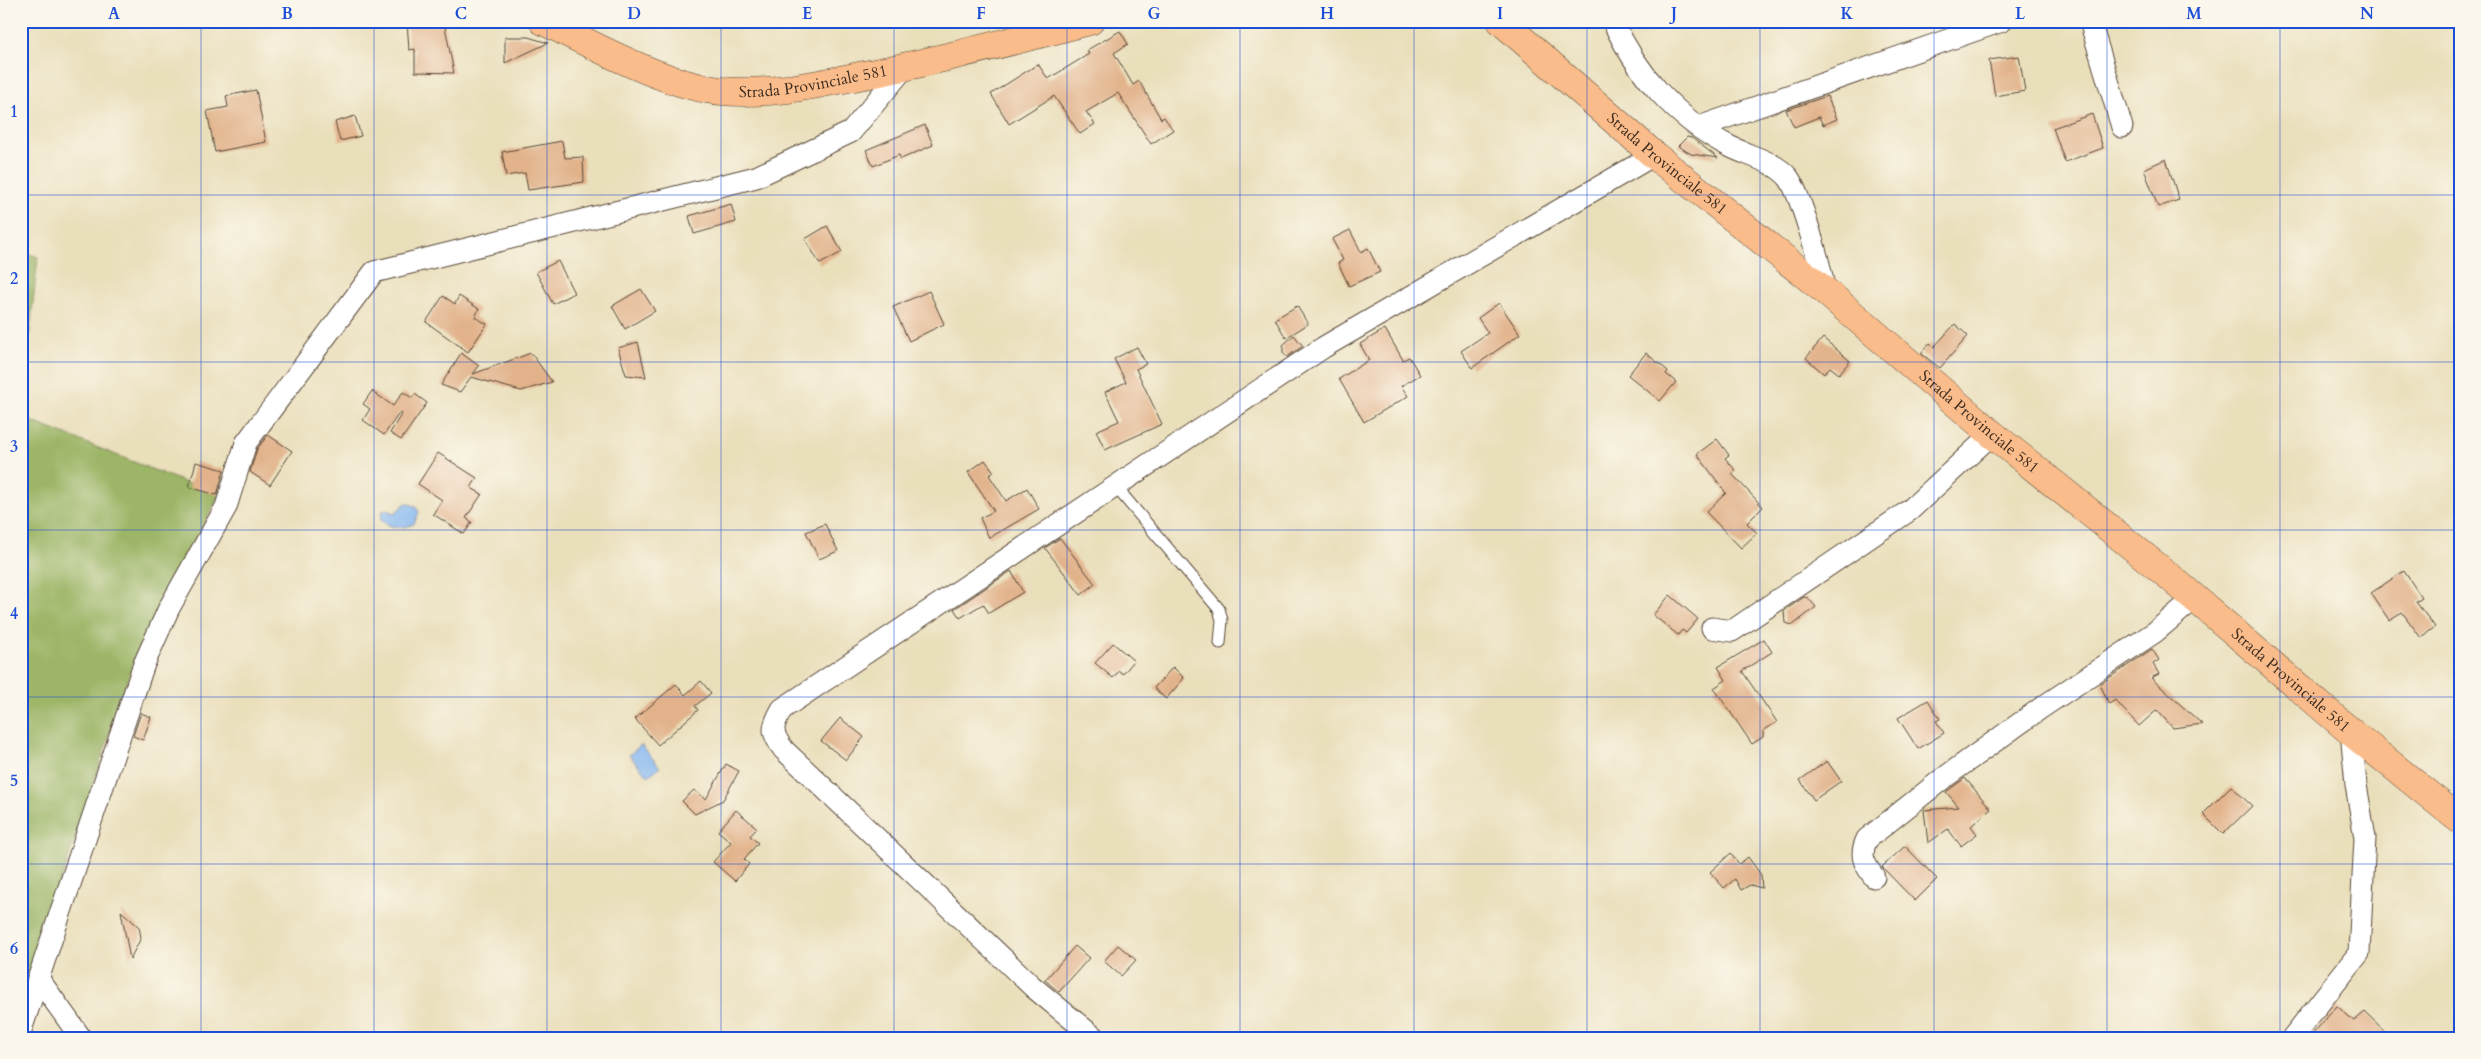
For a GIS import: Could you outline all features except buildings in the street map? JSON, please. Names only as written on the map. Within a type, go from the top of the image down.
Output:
[{"type":"main road","name":"Strada Provinciale 581","points":[[542,21],[622,59],[679,81],[722,91],[782,91],[904,68],[1090,21]]},
{"type":"main road","name":"Strada Provinciale 581","points":[[1501,21],[1654,155],[1824,290],[1992,434],[2195,598],[2351,732],[2460,820]]},
{"type":"street","points":[[1613,21],[1622,43],[1656,90],[1699,127],[1727,145],[1775,167],[1789,179],[1822,271],[1824,290]]},
{"type":"street","points":[[1699,127],[2002,21]]},
{"type":"street","points":[[2090,21],[2122,127]]},
{"type":"street","points":[[21,1030],[144,664],[169,608],[226,507],[246,443],[280,395],[374,272],[756,177],[851,132],[904,68]]},
{"type":"street","points":[[1095,1038],[1033,987],[784,750],[774,737],[774,722],[782,709],[1116,488],[1324,347],[1654,155]]},
{"type":"street","points":[[1712,628],[1732,631],[1910,510],[1992,434]]},
{"type":"street","points":[[1874,877],[1863,858],[1862,849],[1867,839],[1941,780],[2041,708],[2155,632],[2195,598]]},
{"type":"street","points":[[2292,1038],[2359,953],[2365,838],[2356,784],[2351,732]]},
{"type":"street","points":[[38,978],[81,1038]]},
{"type":"lane","points":[[1116,488],[1220,609],[1222,620],[1220,644]]},
{"type":"green space","points":[[21,251],[38,257],[21,412]]},
{"type":"green space","points":[[21,417],[219,496],[138,648],[21,1001]]},
{"type":"water","points":[[406,503],[415,506],[419,512],[414,524],[397,527],[388,525],[381,520],[382,511],[386,510],[395,513]]},
{"type":"water","points":[[641,745],[660,767],[648,776],[629,755]]}]
